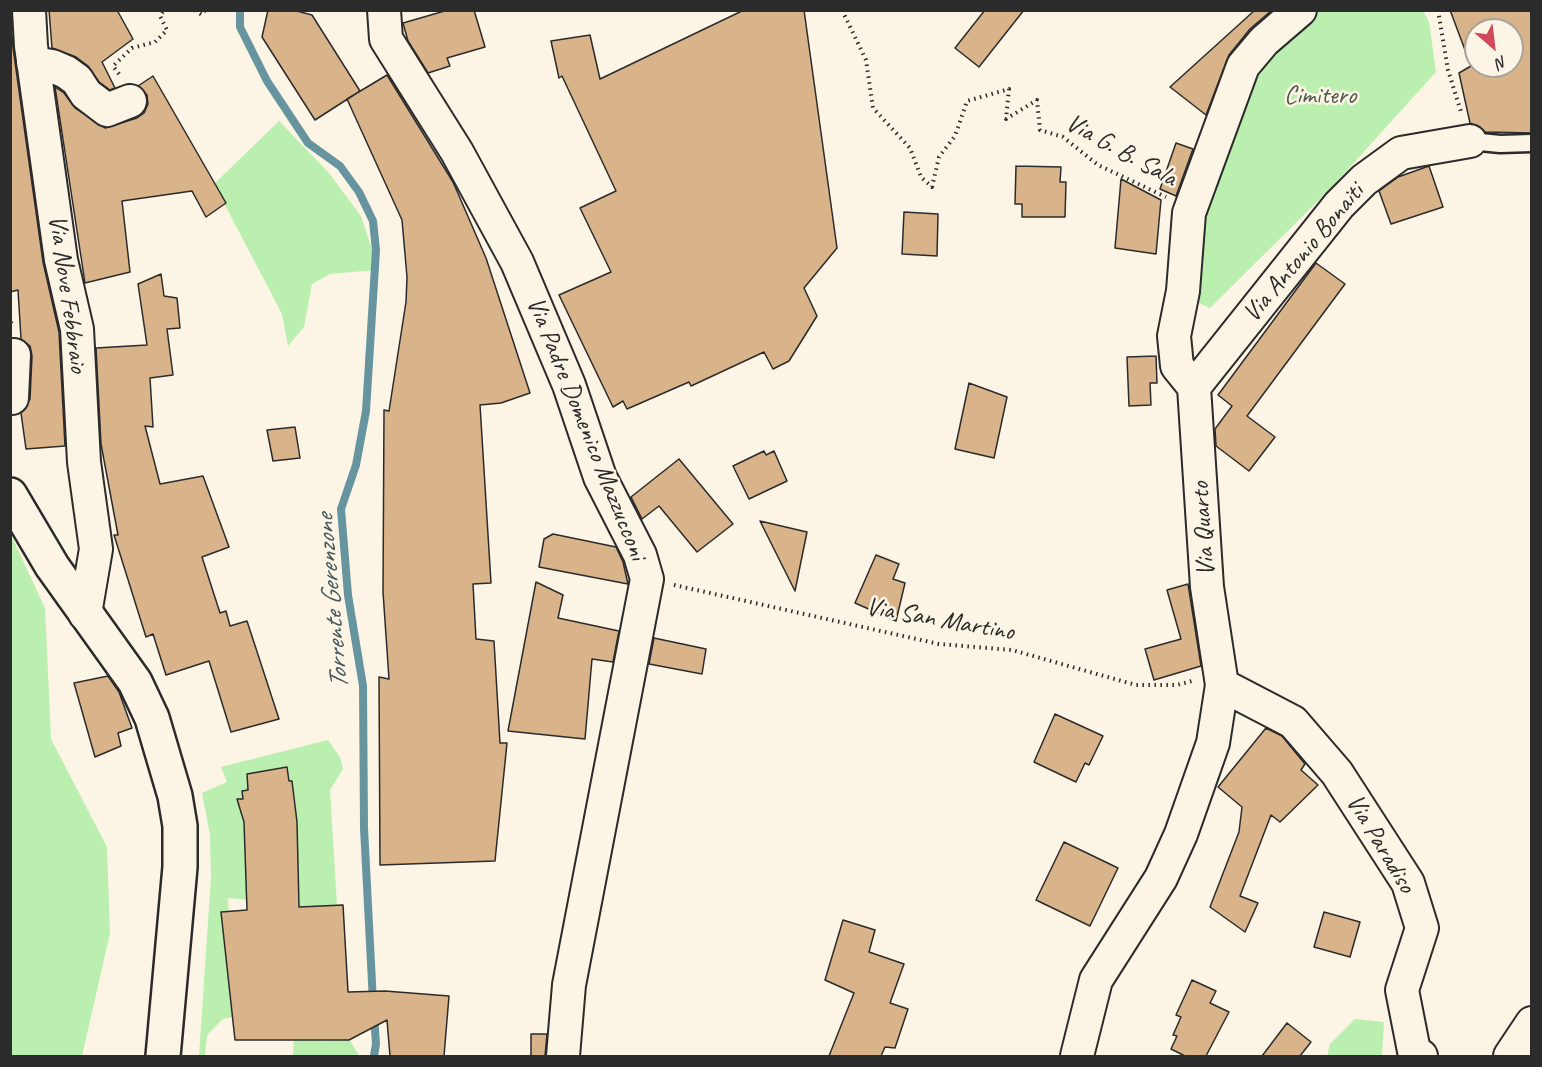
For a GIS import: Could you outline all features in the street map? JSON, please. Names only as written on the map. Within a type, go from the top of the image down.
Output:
[{"type":"main road","points":[[10,495],[45,556],[135,682],[152,718],[175,796],[180,826],[180,867],[163,1056]]},
{"type":"street","name":"Via Nove Febbraio","points":[[29,10],[33,63],[61,260],[77,329],[84,462],[96,549],[85,614]]},
{"type":"street","name":"Via Padre Domenico Mazzucconi","points":[[384,10],[386,39],[457,152],[517,262],[569,385],[600,477],[640,555],[647,579],[569,985],[563,1056]]},
{"type":"street","points":[[1194,387],[1177,366],[1174,336],[1183,291],[1189,213],[1243,66],[1263,41],[1300,10]]},
{"type":"street","points":[[33,63],[52,66],[66,72],[77,80],[86,94],[107,110],[130,101]]},
{"type":"street","name":"Via Antonio Bonaiti","points":[[1194,387],[1332,214],[1364,180],[1401,153],[1470,141]]},
{"type":"street","points":[[12,398],[14,355]]},
{"type":"street","name":"Via Quarto","points":[[1077,1056],[1096,980],[1161,878],[1181,834],[1213,743],[1220,671],[1207,587],[1194,387]]},
{"type":"street","name":"Via Paradiso","points":[[1220,671],[1293,722],[1337,772],[1408,883],[1422,928],[1402,990],[1414,1051],[1421,1056]]},
{"type":"street","points":[[1510,1056],[1532,1023]]},
{"type":"lane","name":"Via Antonio Bonaiti","points":[[1470,141],[1500,144],[1532,143]]},
{"type":"path","points":[[130,101],[124,84],[113,66],[132,48],[155,42],[167,30],[160,16],[164,10]]},
{"type":"path","points":[[195,10],[202,15],[205,10]]},
{"type":"path","name":"Via G. B. Sala","points":[[842,10],[866,60],[873,108],[910,148],[921,177],[932,187],[939,157],[956,136],[967,101],[1009,89],[1006,119],[1037,100],[1040,130],[1063,137],[1098,165],[1167,198],[1189,213]]},
{"type":"path","points":[[1438,10],[1448,70],[1470,141]]},
{"type":"path","points":[[10,316],[14,355]]},
{"type":"path","name":"Via San Martino","points":[[647,579],[939,644],[1012,650],[1136,685],[1177,685],[1220,671]]},
{"type":"green space","name":"Cimitero","points":[[1307,11],[1423,11],[1429,22],[1436,72],[1331,188],[1210,308],[1190,299],[1210,178],[1260,57]]},
{"type":"green space","points":[[279,121],[329,173],[361,216],[376,261],[376,270],[330,274],[312,284],[304,327],[288,346],[282,314],[214,184]]},
{"type":"green space","points":[[10,533],[45,608],[51,739],[107,847],[110,933],[82,1056],[11,1056]]},
{"type":"green space","points":[[328,740],[340,757],[343,769],[330,790],[337,905],[308,907],[315,1041],[350,1040],[359,1056],[293,1056],[299,923],[294,798],[287,767],[267,772],[248,790],[242,791],[247,900],[228,898],[233,1017],[223,1019],[207,1035],[205,1056],[199,1056],[211,877],[210,835],[202,793],[227,782],[221,767]]},
{"type":"green space","points":[[1355,1019],[1384,1022],[1382,1056],[1327,1056],[1330,1044]]},
{"type":"building","points":[[10,10],[13,48],[43,262],[59,332],[65,446],[26,449],[21,413],[30,399],[32,356],[30,346],[21,339],[18,290],[10,292]]},
{"type":"building","points":[[49,10],[117,10],[133,39],[102,62],[115,88],[110,90],[99,82],[88,66],[76,57],[52,48]]},
{"type":"building","points":[[268,10],[293,10],[312,15],[360,91],[315,120],[262,37]]},
{"type":"building","points":[[448,10],[474,10],[485,47],[447,58],[450,66],[428,73],[408,41],[403,23]]},
{"type":"building","points":[[744,10],[804,10],[837,248],[804,288],[817,316],[789,361],[773,369],[764,352],[691,386],[689,382],[627,409],[623,401],[613,407],[559,295],[611,272],[580,208],[616,191],[562,76],[559,78],[551,41],[590,35],[600,79]]},
{"type":"building","points":[[985,10],[1024,10],[979,67],[955,48]]},
{"type":"building","points":[[1255,10],[1272,10],[1250,29],[1229,55],[1206,115],[1170,87]]},
{"type":"building","points":[[1450,10],[1532,10],[1532,133],[1485,132],[1470,123],[1459,73],[1464,70],[1464,78],[1524,78],[1524,18],[1464,18],[1464,47]]},
{"type":"building","points":[[387,75],[453,182],[486,258],[530,393],[501,403],[480,405],[491,583],[473,584],[476,639],[494,641],[500,743],[507,743],[495,861],[380,865],[379,677],[389,679],[383,592],[384,410],[389,411],[406,302],[407,277],[402,220],[347,99]]},
{"type":"building","points":[[153,76],[226,203],[206,217],[192,191],[122,201],[130,272],[85,283],[55,87],[64,93],[75,108],[105,128],[137,118],[144,113],[148,104],[147,95],[138,86]]},
{"type":"building","points":[[1176,143],[1193,149],[1176,196],[1160,189]]},
{"type":"building","points":[[1016,166],[1061,167],[1060,182],[1066,182],[1065,217],[1022,217],[1022,204],[1015,204]]},
{"type":"building","points":[[1429,166],[1443,207],[1391,224],[1379,191],[1398,177]]},
{"type":"building","points":[[1121,179],[1161,200],[1156,254],[1115,248]]},
{"type":"building","points":[[904,212],[938,214],[937,256],[902,254]]},
{"type":"building","points":[[1316,263],[1345,284],[1247,416],[1275,437],[1249,471],[1216,446],[1215,429],[1232,406],[1218,395]]},
{"type":"building","points":[[161,274],[164,296],[177,298],[180,328],[167,329],[173,375],[150,378],[153,427],[145,426],[160,484],[203,476],[229,547],[202,557],[220,613],[226,611],[230,626],[247,621],[279,719],[231,732],[209,661],[166,675],[153,634],[146,637],[114,535],[118,535],[101,444],[96,348],[147,345],[138,284]]},
{"type":"building","points":[[1156,356],[1157,383],[1150,383],[1151,405],[1129,406],[1127,357]]},
{"type":"building","points":[[969,383],[1007,397],[994,458],[955,449]]},
{"type":"building","points":[[295,427],[300,458],[273,461],[267,430]]},
{"type":"building","points":[[764,451],[766,455],[774,451],[787,481],[749,499],[733,466]]},
{"type":"building","points":[[679,459],[733,524],[697,552],[659,506],[642,519],[631,497]]},
{"type":"building","points":[[760,521],[807,532],[795,591]]},
{"type":"building","points":[[553,534],[616,547],[623,562],[628,584],[539,567],[544,539]]},
{"type":"building","points":[[876,555],[899,564],[893,579],[905,583],[896,621],[855,603]]},
{"type":"building","points":[[536,582],[563,595],[558,618],[619,631],[613,662],[592,659],[585,739],[508,731]]},
{"type":"building","points":[[1188,584],[1201,666],[1154,680],[1145,649],[1181,639],[1167,590]]},
{"type":"building","points":[[654,638],[706,649],[702,674],[649,664]]},
{"type":"building","points":[[108,676],[119,692],[132,728],[118,733],[121,746],[95,757],[74,683]]},
{"type":"building","points":[[1055,714],[1103,736],[1089,765],[1085,763],[1076,782],[1034,762]]},
{"type":"building","points":[[1266,728],[1282,736],[1305,764],[1301,770],[1318,785],[1280,822],[1271,815],[1240,896],[1258,903],[1245,932],[1210,907],[1239,832],[1242,807],[1218,787]]},
{"type":"building","points":[[287,767],[289,781],[292,781],[297,822],[299,907],[343,905],[348,992],[385,991],[449,996],[444,1056],[390,1056],[387,1020],[349,1040],[235,1040],[221,912],[247,910],[244,822],[237,799],[243,799],[242,791],[248,790],[247,774]]},
{"type":"building","points":[[1064,842],[1118,868],[1090,926],[1036,900]]},
{"type":"building","points":[[1324,912],[1360,922],[1350,957],[1314,947]]},
{"type":"building","points":[[843,920],[875,930],[869,952],[904,964],[890,1003],[908,1009],[895,1048],[885,1047],[881,1056],[829,1056],[854,993],[825,980]]},
{"type":"building","points":[[1192,980],[1216,991],[1210,1003],[1229,1012],[1206,1056],[1185,1056],[1171,1049],[1177,1036],[1173,1035],[1181,1017],[1176,1015]]},
{"type":"building","points":[[1287,1023],[1311,1042],[1300,1056],[1262,1056]]},
{"type":"building","points":[[531,1034],[547,1034],[545,1056],[531,1056]]},
{"type":"waterway","name":"Torrente Gerenzone","points":[[240,10],[240,27],[267,81],[308,143],[340,166],[359,192],[373,221],[376,250],[366,411],[356,465],[341,509],[348,595],[363,686],[364,828],[373,1002]]},
{"type":"waterway","name":"Torrente Gerenzone","points":[[374,1015],[376,1044],[374,1056]]}]
